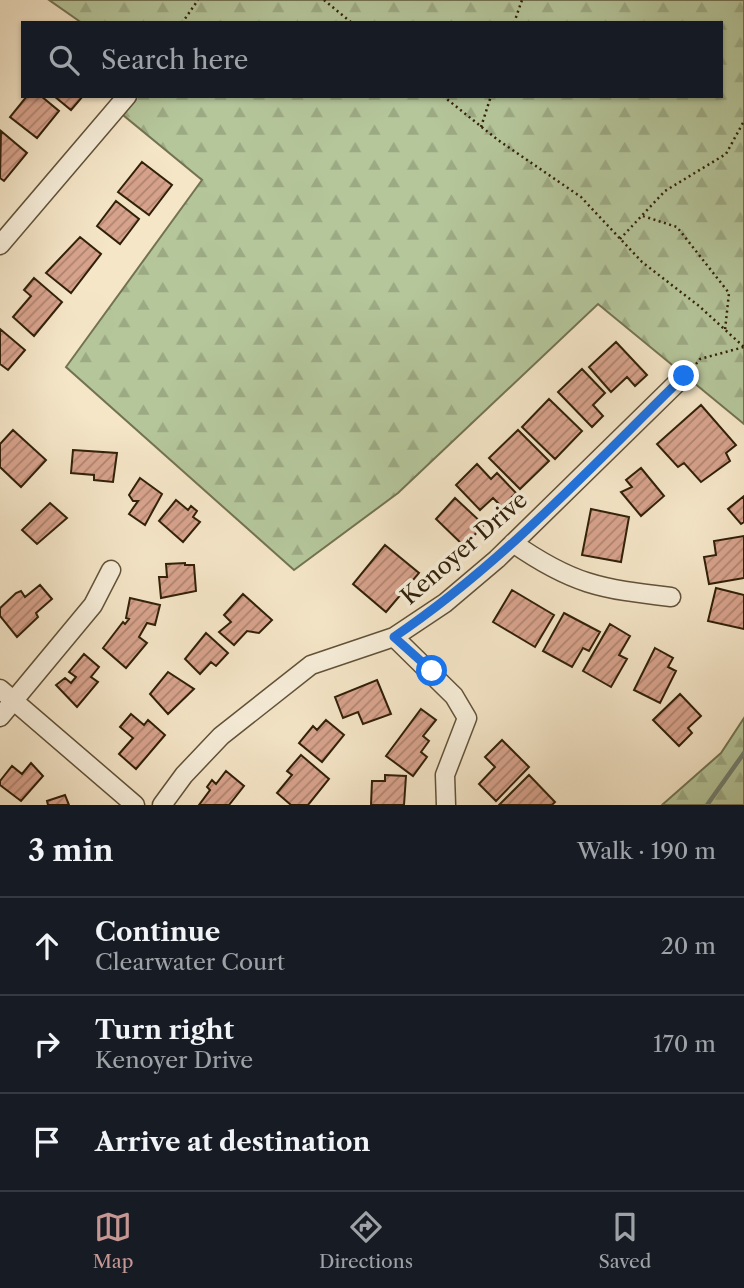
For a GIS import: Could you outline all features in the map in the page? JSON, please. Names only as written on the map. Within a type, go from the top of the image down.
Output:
[{"type":"street","points":[[0,245],[125,98]]},
{"type":"street","name":"Kenoyer Drive","points":[[162,805],[184,775],[221,736],[311,665],[394,637],[445,603],[513,543],[684,376]]},
{"type":"street","points":[[513,543],[561,574],[604,589],[671,597]]},
{"type":"street","points":[[0,717],[93,606],[111,570]]},
{"type":"street","points":[[394,637],[454,696],[467,718],[445,775],[446,805]]},
{"type":"street","points":[[0,689],[135,805]]},
{"type":"path","points":[[183,21],[198,0]]},
{"type":"path","points":[[324,0],[350,21]]},
{"type":"path","points":[[515,21],[522,0]]},
{"type":"path","points":[[445,98],[481,127],[582,197],[642,262],[744,347]]},
{"type":"path","points":[[481,127],[490,98]]},
{"type":"path","points":[[620,239],[665,191],[726,154],[744,121]]},
{"type":"path","points":[[643,216],[677,227],[729,293],[725,330]]},
{"type":"path","points":[[684,376],[700,359],[744,347]]},
{"type":"green space","points":[[49,0],[744,0],[744,424],[598,304],[398,493],[294,570],[66,367],[202,180],[123,115],[127,98],[723,98],[723,21],[79,21]]},
{"type":"green space","points":[[744,718],[744,805],[662,805],[721,753]]},
{"type":"building","points":[[25,98],[43,98],[59,111],[37,138],[10,117]]},
{"type":"building","points":[[56,98],[81,98],[71,110]]},
{"type":"building","points":[[1,131],[27,153],[4,181],[0,178]]},
{"type":"building","points":[[142,162],[172,185],[149,215],[118,192]]},
{"type":"building","points":[[116,201],[139,219],[120,244],[97,226]]},
{"type":"building","points":[[80,237],[101,254],[71,293],[46,273]]},
{"type":"building","points":[[34,278],[62,302],[34,336],[13,317],[31,296],[24,290]]},
{"type":"building","points":[[0,329],[25,350],[8,370],[0,364]]},
{"type":"building","points":[[616,342],[647,375],[635,386],[627,377],[611,392],[589,367]]},
{"type":"building","points":[[582,369],[605,393],[593,405],[603,416],[592,427],[558,392]]},
{"type":"building","points":[[549,399],[582,431],[555,459],[522,427]]},
{"type":"building","points":[[701,405],[736,445],[726,453],[730,461],[701,482],[684,463],[678,467],[657,444]]},
{"type":"building","points":[[13,430],[46,460],[21,487],[0,467],[0,444]]},
{"type":"building","points":[[518,430],[549,461],[520,489],[489,458]]},
{"type":"building","points":[[73,450],[117,453],[113,482],[94,480],[94,475],[71,473]]},
{"type":"building","points":[[477,464],[491,479],[497,473],[516,493],[502,507],[493,498],[480,510],[456,485]]},
{"type":"building","points":[[641,468],[664,496],[641,516],[621,492],[632,487],[626,480]]},
{"type":"building","points":[[140,478],[162,494],[145,525],[129,514],[138,501],[133,501],[129,495]]},
{"type":"building","points":[[744,496],[744,522],[741,524],[728,509]]},
{"type":"building","points":[[455,498],[484,525],[464,546],[436,519]]},
{"type":"building","points":[[176,500],[188,510],[191,506],[197,511],[193,517],[200,522],[183,542],[159,521]]},
{"type":"building","points":[[50,503],[67,518],[37,544],[22,530]]},
{"type":"building","points":[[591,509],[629,517],[621,562],[582,555]]},
{"type":"building","points":[[744,536],[744,578],[709,584],[704,557],[716,555],[714,541]]},
{"type":"building","points":[[385,545],[419,573],[386,612],[353,584]]},
{"type":"building","points":[[166,564],[194,565],[196,591],[161,598],[159,577],[167,577]]},
{"type":"building","points":[[40,585],[52,599],[36,613],[38,617],[17,637],[0,616],[0,608],[16,593],[21,591],[25,597]]},
{"type":"building","points":[[716,588],[744,595],[744,629],[708,621]]},
{"type":"building","points":[[512,590],[554,615],[535,647],[493,622]]},
{"type":"building","points":[[243,594],[272,620],[259,633],[247,631],[234,645],[219,632],[231,622],[224,615]]},
{"type":"building","points":[[130,598],[160,605],[155,625],[147,623],[139,637],[147,643],[126,668],[103,648],[123,622],[125,624],[129,619],[126,618]]},
{"type":"building","points":[[564,613],[600,632],[589,651],[583,648],[572,667],[543,651]]},
{"type":"building","points":[[610,624],[630,636],[619,655],[627,659],[611,687],[583,671]]},
{"type":"building","points":[[206,633],[228,653],[216,666],[211,662],[200,674],[185,659]]},
{"type":"building","points":[[655,648],[673,658],[668,667],[676,671],[660,703],[634,690]]},
{"type":"building","points":[[84,654],[99,667],[91,677],[98,682],[77,707],[56,685],[65,678],[71,683],[76,677],[69,672]]},
{"type":"building","points":[[168,672],[194,689],[168,714],[150,694]]},
{"type":"building","points":[[377,680],[391,714],[363,724],[358,712],[343,718],[335,697]]},
{"type":"building","points":[[680,694],[701,716],[688,728],[692,733],[679,746],[653,720]]},
{"type":"building","points":[[421,709],[436,720],[423,736],[429,741],[421,752],[427,757],[413,776],[386,756]]},
{"type":"building","points":[[131,714],[144,725],[148,720],[165,735],[136,769],[119,754],[133,738],[120,727]]},
{"type":"building","points":[[326,720],[344,735],[322,762],[299,743],[313,726],[317,730]]},
{"type":"building","points":[[502,740],[529,767],[496,801],[479,784],[495,767],[485,757]]},
{"type":"building","points":[[301,755],[329,779],[308,805],[291,805],[277,793],[292,775],[287,771]]},
{"type":"building","points":[[31,763],[43,776],[21,801],[0,785],[0,781],[12,766],[22,774]]},
{"type":"building","points":[[226,771],[244,786],[229,805],[199,805],[210,790],[207,787],[212,780],[216,784]]},
{"type":"building","points":[[385,775],[406,776],[404,805],[371,805],[372,781],[385,781]]},
{"type":"building","points":[[529,775],[555,802],[552,805],[499,805]]},
{"type":"building","points":[[65,795],[69,805],[48,805],[47,801]]},
{"type":"waterway","points":[[707,805],[744,753]]},
{"type":"route","points":[[432,671],[394,637],[445,603],[496,559],[684,376]]}]
